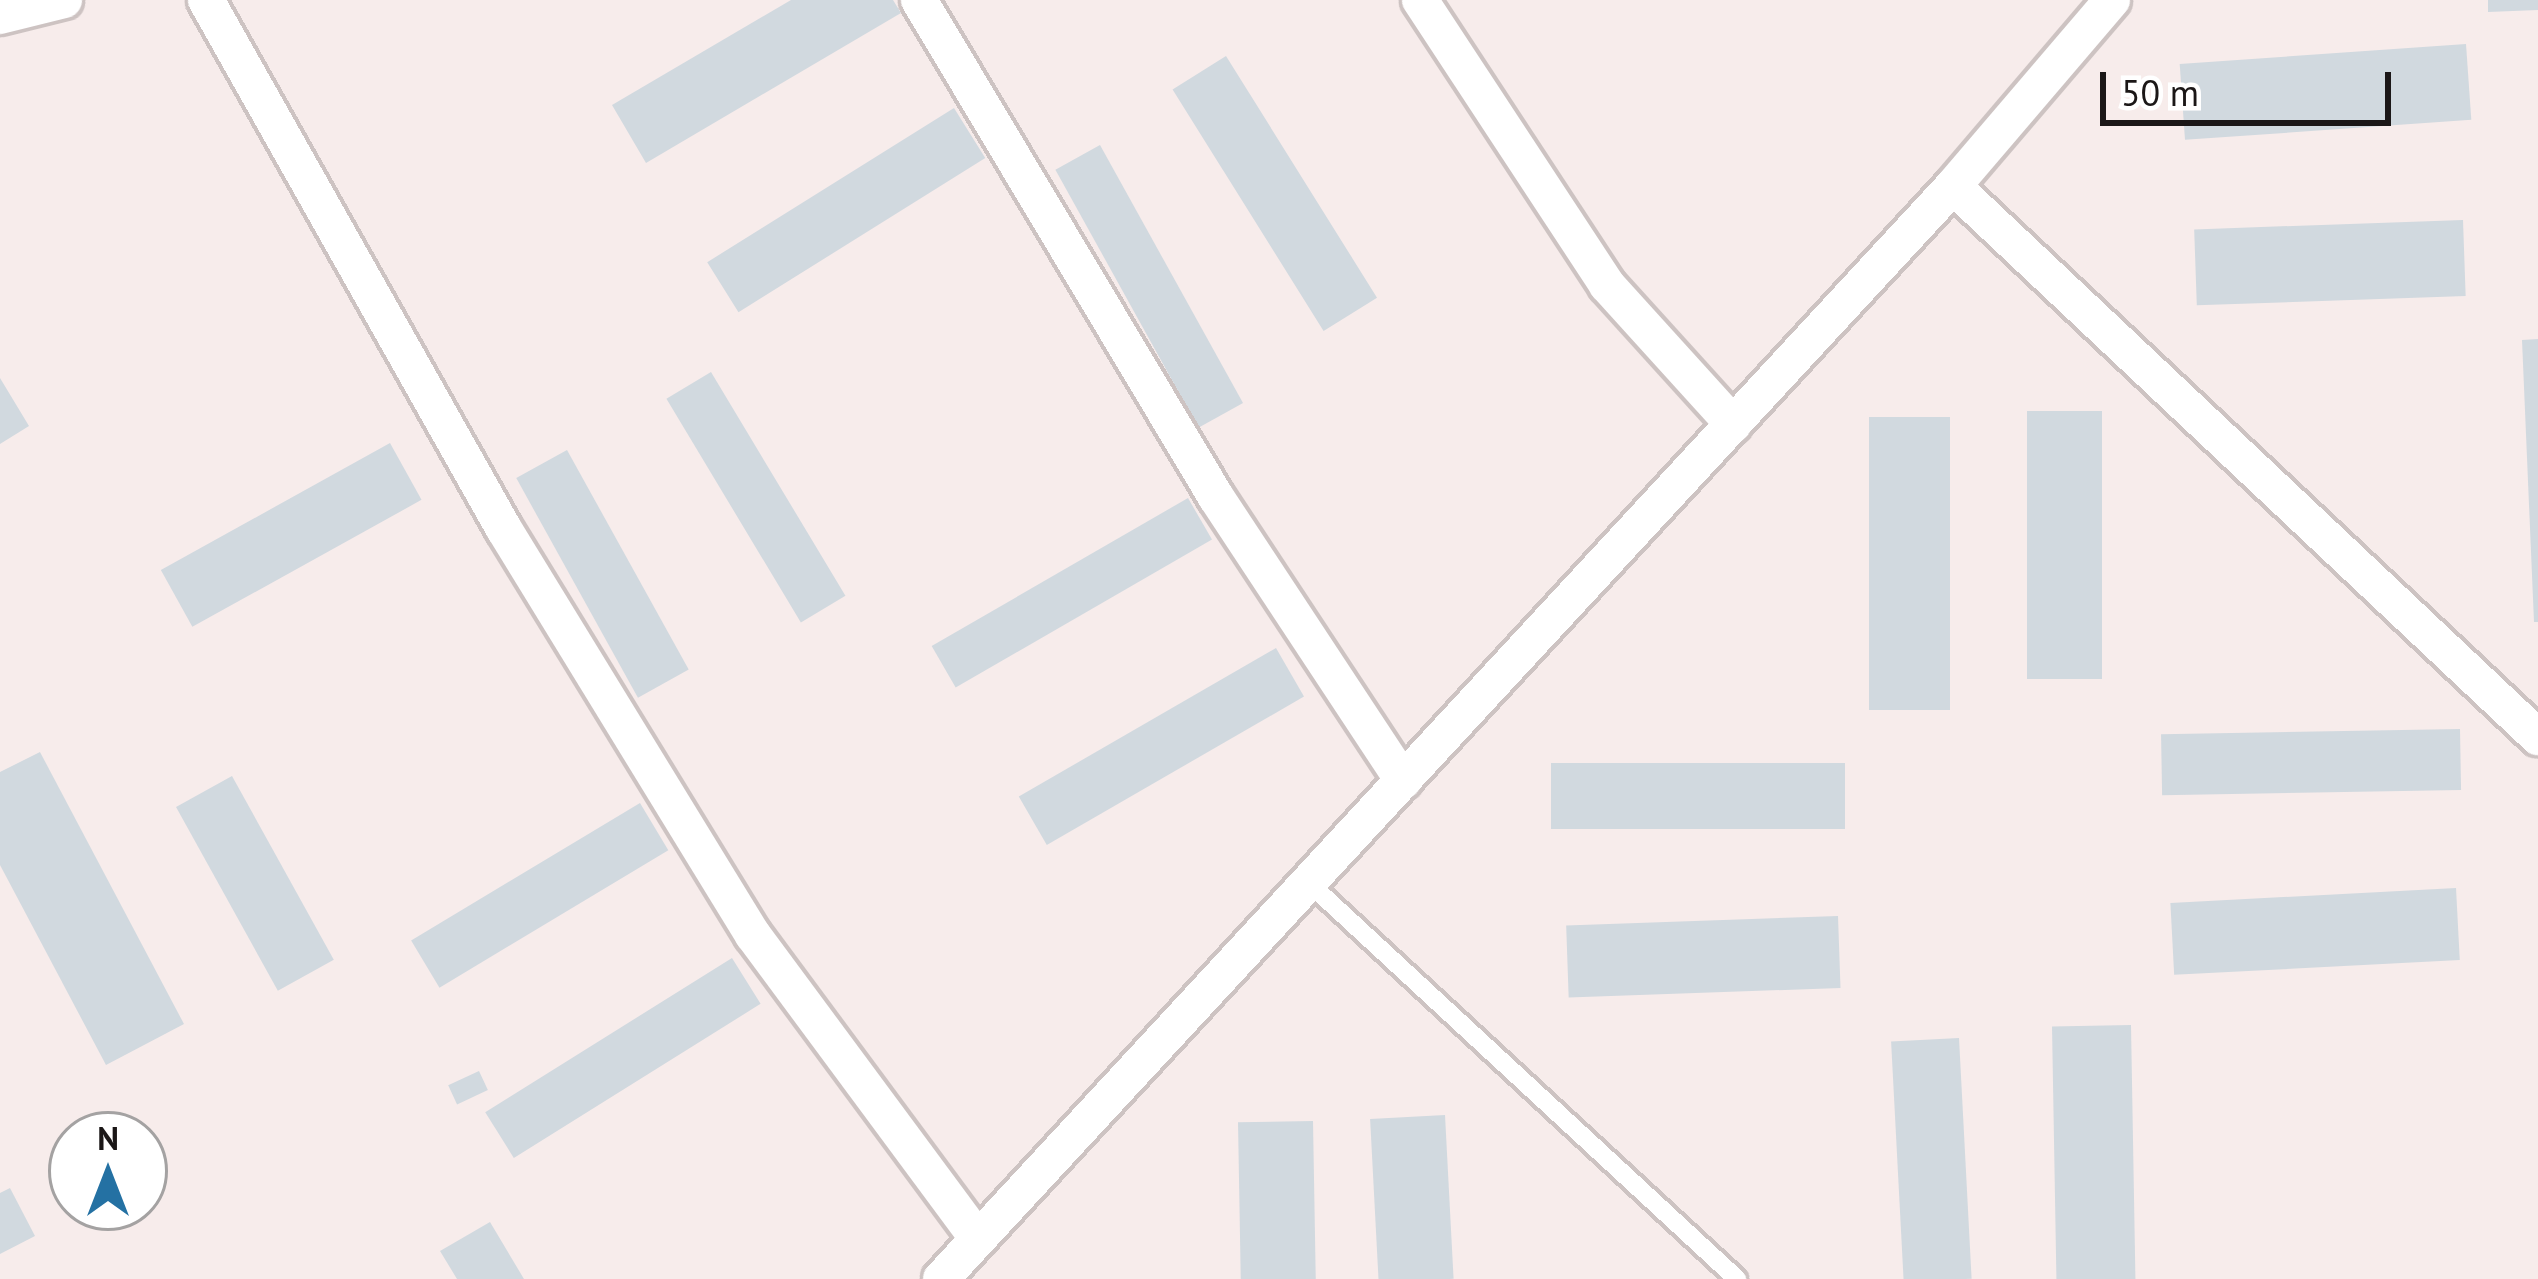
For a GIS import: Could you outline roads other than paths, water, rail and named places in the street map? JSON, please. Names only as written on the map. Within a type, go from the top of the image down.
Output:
[{"type":"street","points":[[0,16],[64,0]]},
{"type":"street","points":[[206,0],[505,529],[752,934],[978,1239]]},
{"type":"street","points":[[919,0],[1216,497],[1403,781]]},
{"type":"street","points":[[1420,0],[1607,285],[1732,424]]},
{"type":"street","points":[[941,1279],[1953,187],[2112,0]]},
{"type":"street","points":[[1953,187],[2538,737]]},
{"type":"lane","points":[[1308,882],[1737,1279]]}]
